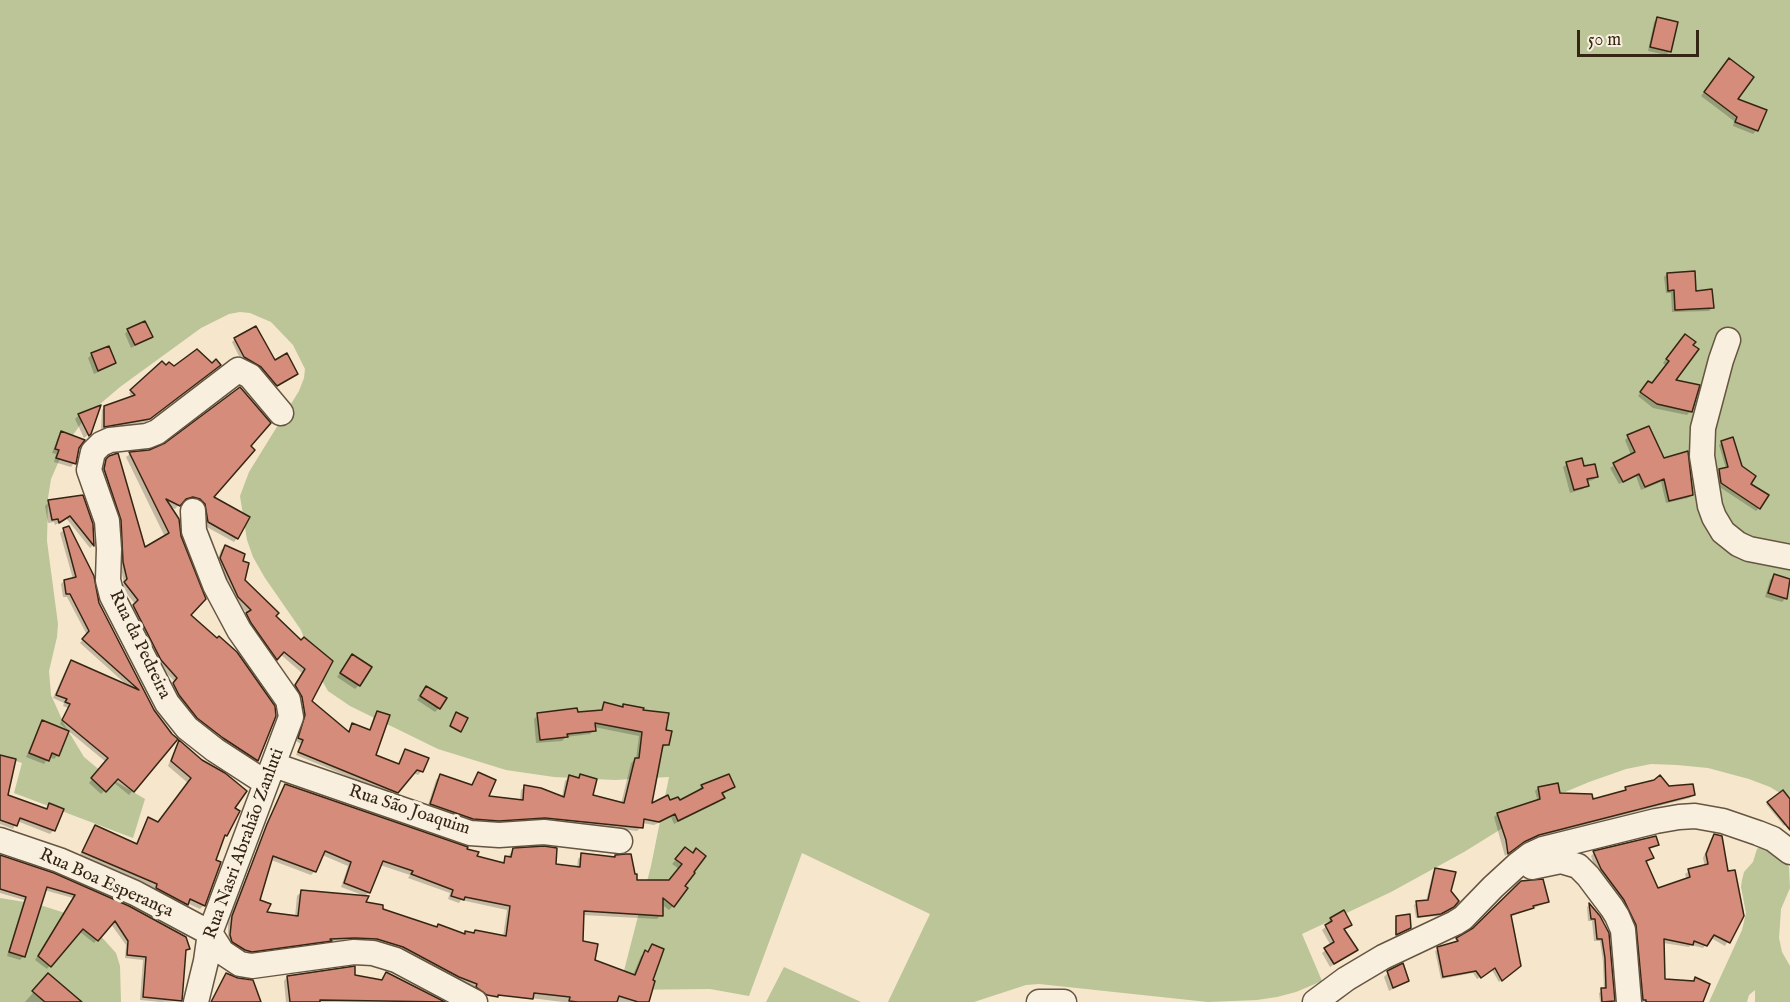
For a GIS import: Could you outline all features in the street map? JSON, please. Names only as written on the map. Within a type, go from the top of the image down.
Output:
[{"type":"street","points":[[1728,340],[1720,360],[1703,428],[1702,456],[1710,506],[1723,532],[1738,544],[1749,549],[1790,557]]},
{"type":"street","name":"Rua da Pedreira","points":[[270,774],[214,750],[187,728],[167,703],[112,596],[108,580],[107,521],[89,470],[93,452],[101,444],[110,440],[147,436],[157,432],[235,371],[243,371],[250,376],[281,413]]},
{"type":"street","name":"Rua Nasri Abrahão Zanluti","points":[[193,510],[194,531],[215,585],[238,630],[288,700],[291,717],[210,933],[196,1002]]},
{"type":"street","name":"Rua São Joaquim","points":[[270,774],[470,832],[499,835],[544,832],[620,841]]},
{"type":"street","points":[[1315,1002],[1346,979],[1383,957],[1463,918],[1493,887],[1530,855],[1543,849],[1679,817],[1709,818],[1739,826],[1773,839],[1790,852]]},
{"type":"street","name":"Rua Boa Esperança","points":[[0,840],[59,860],[135,893],[210,933]]},
{"type":"street","points":[[1493,887],[1526,869],[1552,861],[1568,862],[1583,870],[1620,922],[1624,939],[1629,1002]]},
{"type":"street","points":[[210,933],[222,952],[240,964],[252,966],[354,952],[373,953],[396,960],[475,1002]]},
{"type":"street","points":[[1040,1002],[1064,1002]]},
{"type":"green space","points":[[0,0],[1790,0],[1790,799],[1770,787],[1749,779],[1708,768],[1677,765],[1651,764],[1626,769],[1589,782],[1551,798],[1464,852],[1391,892],[1302,934],[1322,981],[1277,997],[1208,1002],[1039,984],[1026,985],[974,1002],[888,1002],[930,914],[802,853],[749,996],[710,989],[619,990],[651,866],[669,777],[615,780],[554,777],[506,770],[438,749],[350,706],[328,691],[317,672],[301,630],[253,557],[247,540],[240,496],[249,472],[299,391],[305,369],[293,345],[271,322],[250,313],[240,312],[229,314],[201,328],[120,387],[87,415],[66,445],[51,479],[47,541],[58,624],[49,671],[51,695],[64,724],[84,757],[108,777],[145,799],[133,838],[14,793],[22,763],[0,756]]},
{"type":"green space","points":[[1761,846],[1783,857],[1789,867],[1790,888],[1781,909],[1779,938],[1782,952],[1790,966],[1790,1002],[1755,1002],[1755,990],[1749,995],[1747,1002],[1709,1002],[1742,930],[1746,913],[1741,887],[1742,880],[1744,872],[1753,862],[1757,849]]},
{"type":"green space","points":[[0,898],[37,904],[68,914],[98,933],[116,953],[120,966],[121,1002],[0,1002]]},
{"type":"green space","points":[[784,967],[861,1002],[766,1002]]},
{"type":"building","points":[[1657,17],[1678,22],[1671,52],[1650,47]]},
{"type":"building","points":[[1729,58],[1754,77],[1738,99],[1767,110],[1758,131],[1735,122],[1737,117],[1704,92]]},
{"type":"building","points":[[1695,271],[1696,291],[1712,289],[1714,308],[1675,310],[1674,290],[1668,291],[1667,273]]},
{"type":"building","points":[[145,321],[153,337],[135,345],[127,329]]},
{"type":"building","points":[[256,326],[275,360],[287,353],[298,374],[277,386],[261,367],[244,357],[234,338]]},
{"type":"building","points":[[1685,334],[1696,342],[1693,345],[1699,349],[1676,380],[1700,385],[1692,412],[1657,404],[1640,392],[1648,381],[1652,383],[1669,361],[1666,359]]},
{"type":"building","points":[[109,346],[116,363],[98,371],[91,353]]},
{"type":"building","points":[[197,349],[212,363],[216,359],[221,365],[150,419],[104,427],[104,406],[135,395],[130,390],[162,361],[166,365],[169,362],[174,366]]},
{"type":"building","points":[[240,387],[271,423],[251,446],[255,450],[214,497],[250,517],[238,539],[208,522],[205,504],[200,499],[193,497],[186,499],[180,506],[166,499],[179,519],[181,536],[206,599],[191,615],[237,652],[275,706],[276,716],[258,761],[197,718],[179,695],[173,683],[177,678],[161,660],[133,605],[138,600],[124,582],[127,579],[123,562],[121,520],[104,469],[106,459],[118,453],[145,547],[169,533],[129,452],[149,450],[165,443]]},
{"type":"building","points":[[101,405],[91,434],[89,436],[78,414]]},
{"type":"building","points":[[1649,426],[1664,458],[1688,451],[1693,495],[1669,501],[1664,479],[1645,487],[1639,474],[1623,482],[1613,463],[1635,452],[1627,435]]},
{"type":"building","points":[[61,431],[85,440],[79,448],[76,464],[56,458],[59,450],[55,449]]},
{"type":"building","points":[[1733,437],[1742,466],[1756,476],[1751,484],[1769,495],[1760,509],[1721,483],[1719,469],[1728,467],[1721,441]]},
{"type":"building","points":[[1582,458],[1584,466],[1595,464],[1598,477],[1587,479],[1589,486],[1574,490],[1566,462]]},
{"type":"building","points":[[83,495],[93,524],[94,546],[70,516],[59,523],[58,519],[52,520],[48,500]]},
{"type":"building","points":[[69,526],[94,576],[99,603],[154,710],[178,739],[134,792],[118,779],[106,792],[91,778],[108,758],[62,720],[70,704],[65,702],[67,699],[56,695],[71,660],[139,690],[82,639],[89,631],[70,594],[66,594],[64,580],[76,577],[63,528]]},
{"type":"building","points":[[225,545],[245,554],[243,561],[249,563],[245,580],[279,613],[276,616],[301,640],[304,637],[333,661],[312,701],[349,732],[352,723],[370,730],[377,711],[390,715],[376,755],[399,764],[405,749],[429,758],[423,772],[417,770],[398,793],[298,752],[303,740],[298,738],[305,715],[302,697],[295,685],[305,669],[284,652],[277,660],[251,623],[246,613],[251,610],[238,597],[220,558]]},
{"type":"building","points":[[1774,574],[1790,579],[1787,599],[1768,593]]},
{"type":"building","points":[[352,654],[372,667],[360,686],[340,673]]},
{"type":"building","points":[[426,686],[447,698],[440,709],[420,696]]},
{"type":"building","points":[[604,702],[669,713],[666,730],[672,731],[669,745],[663,745],[652,803],[668,795],[670,800],[678,797],[680,800],[703,788],[701,785],[729,774],[735,787],[722,793],[725,798],[678,821],[675,814],[659,822],[644,819],[643,828],[545,818],[499,821],[473,819],[430,804],[440,774],[472,785],[478,772],[496,780],[489,796],[523,800],[524,785],[541,788],[564,797],[569,775],[579,778],[580,774],[597,779],[593,795],[624,803],[635,758],[639,758],[642,732],[595,723],[596,731],[540,740],[537,713],[577,708],[578,712],[602,710]]},
{"type":"building","points":[[456,712],[468,718],[461,732],[450,726]]},
{"type":"building","points":[[42,720],[69,731],[59,756],[52,753],[49,761],[29,753]]},
{"type":"building","points":[[179,740],[202,760],[225,773],[247,791],[235,808],[240,811],[227,836],[225,835],[216,860],[221,862],[205,906],[190,899],[188,905],[156,888],[157,884],[82,852],[95,825],[137,844],[148,817],[158,822],[191,778],[171,761]]},
{"type":"building","points":[[0,755],[16,759],[8,795],[47,809],[49,803],[64,809],[55,831],[20,818],[17,826],[0,820]]},
{"type":"building","points":[[1660,775],[1669,786],[1693,784],[1695,795],[1539,835],[1524,842],[1508,854],[1497,813],[1540,799],[1538,787],[1558,783],[1560,793],[1592,794],[1593,799],[1626,790],[1625,787],[1654,780]]},
{"type":"building","points":[[285,784],[468,847],[467,849],[479,852],[477,856],[504,863],[505,856],[511,857],[513,848],[544,846],[557,848],[556,864],[580,867],[581,853],[615,857],[615,855],[631,854],[637,880],[669,880],[682,864],[675,859],[685,847],[693,853],[696,848],[706,856],[685,886],[688,888],[674,907],[663,898],[663,916],[584,911],[583,941],[598,944],[595,960],[635,975],[645,950],[648,952],[652,944],[664,949],[653,980],[655,981],[649,1002],[638,1002],[619,996],[617,1002],[578,1002],[569,1001],[570,997],[534,993],[533,999],[498,995],[498,997],[487,995],[476,987],[477,984],[403,947],[377,939],[330,939],[332,941],[252,952],[232,942],[230,935],[232,916]],"holes":[[[325,851],[351,862],[344,883],[370,893],[383,861],[413,871],[411,874],[453,890],[451,896],[510,906],[506,936],[475,930],[474,933],[465,931],[465,934],[438,924],[437,927],[383,909],[383,905],[366,902],[369,896],[301,890],[298,916],[267,912],[271,904],[260,900],[273,856],[316,872]]]},
{"type":"building","points":[[1783,790],[1790,799],[1790,830],[1767,802]]},
{"type":"building","points":[[1714,834],[1722,836],[1728,871],[1735,870],[1744,916],[1730,943],[1714,935],[1707,946],[1694,941],[1693,945],[1664,939],[1665,979],[1694,981],[1695,977],[1710,984],[1703,1002],[1646,1002],[1643,1000],[1636,925],[1624,900],[1601,869],[1593,851],[1656,836],[1659,845],[1649,848],[1654,858],[1646,861],[1658,888],[1690,877],[1688,869],[1708,864],[1706,854]]},
{"type":"building","points":[[0,855],[54,873],[129,906],[186,937],[190,949],[186,950],[182,1001],[143,997],[146,957],[127,955],[128,941],[115,921],[98,941],[83,929],[51,967],[38,956],[75,895],[47,887],[25,957],[9,952],[26,897],[0,889]]},
{"type":"building","points":[[1435,868],[1456,872],[1451,891],[1459,901],[1454,907],[1441,914],[1418,917],[1416,901],[1428,900]]},
{"type":"building","points":[[1543,879],[1549,902],[1511,915],[1521,966],[1502,981],[1495,968],[1481,978],[1476,971],[1443,977],[1437,947],[1458,941],[1456,938],[1473,928],[1521,881]]},
{"type":"building","points":[[1589,903],[1600,916],[1609,933],[1615,1001],[1602,1002],[1601,988],[1606,988],[1605,958],[1602,939],[1597,939],[1595,919],[1591,919]]},
{"type":"building","points":[[1344,910],[1352,925],[1344,929],[1358,950],[1334,964],[1324,948],[1334,942],[1325,925],[1332,921],[1330,918]]},
{"type":"building","points":[[1410,914],[1411,928],[1396,935],[1396,916]]},
{"type":"building","points":[[1403,963],[1409,981],[1393,988],[1387,971]]},
{"type":"building","points":[[355,966],[355,975],[382,980],[386,972],[445,1002],[320,1000],[320,1002],[290,1002],[287,976]]},
{"type":"building","points":[[48,973],[82,1002],[45,1002],[32,991]]},
{"type":"building","points":[[226,973],[238,978],[253,980],[261,1002],[211,1002]]}]
